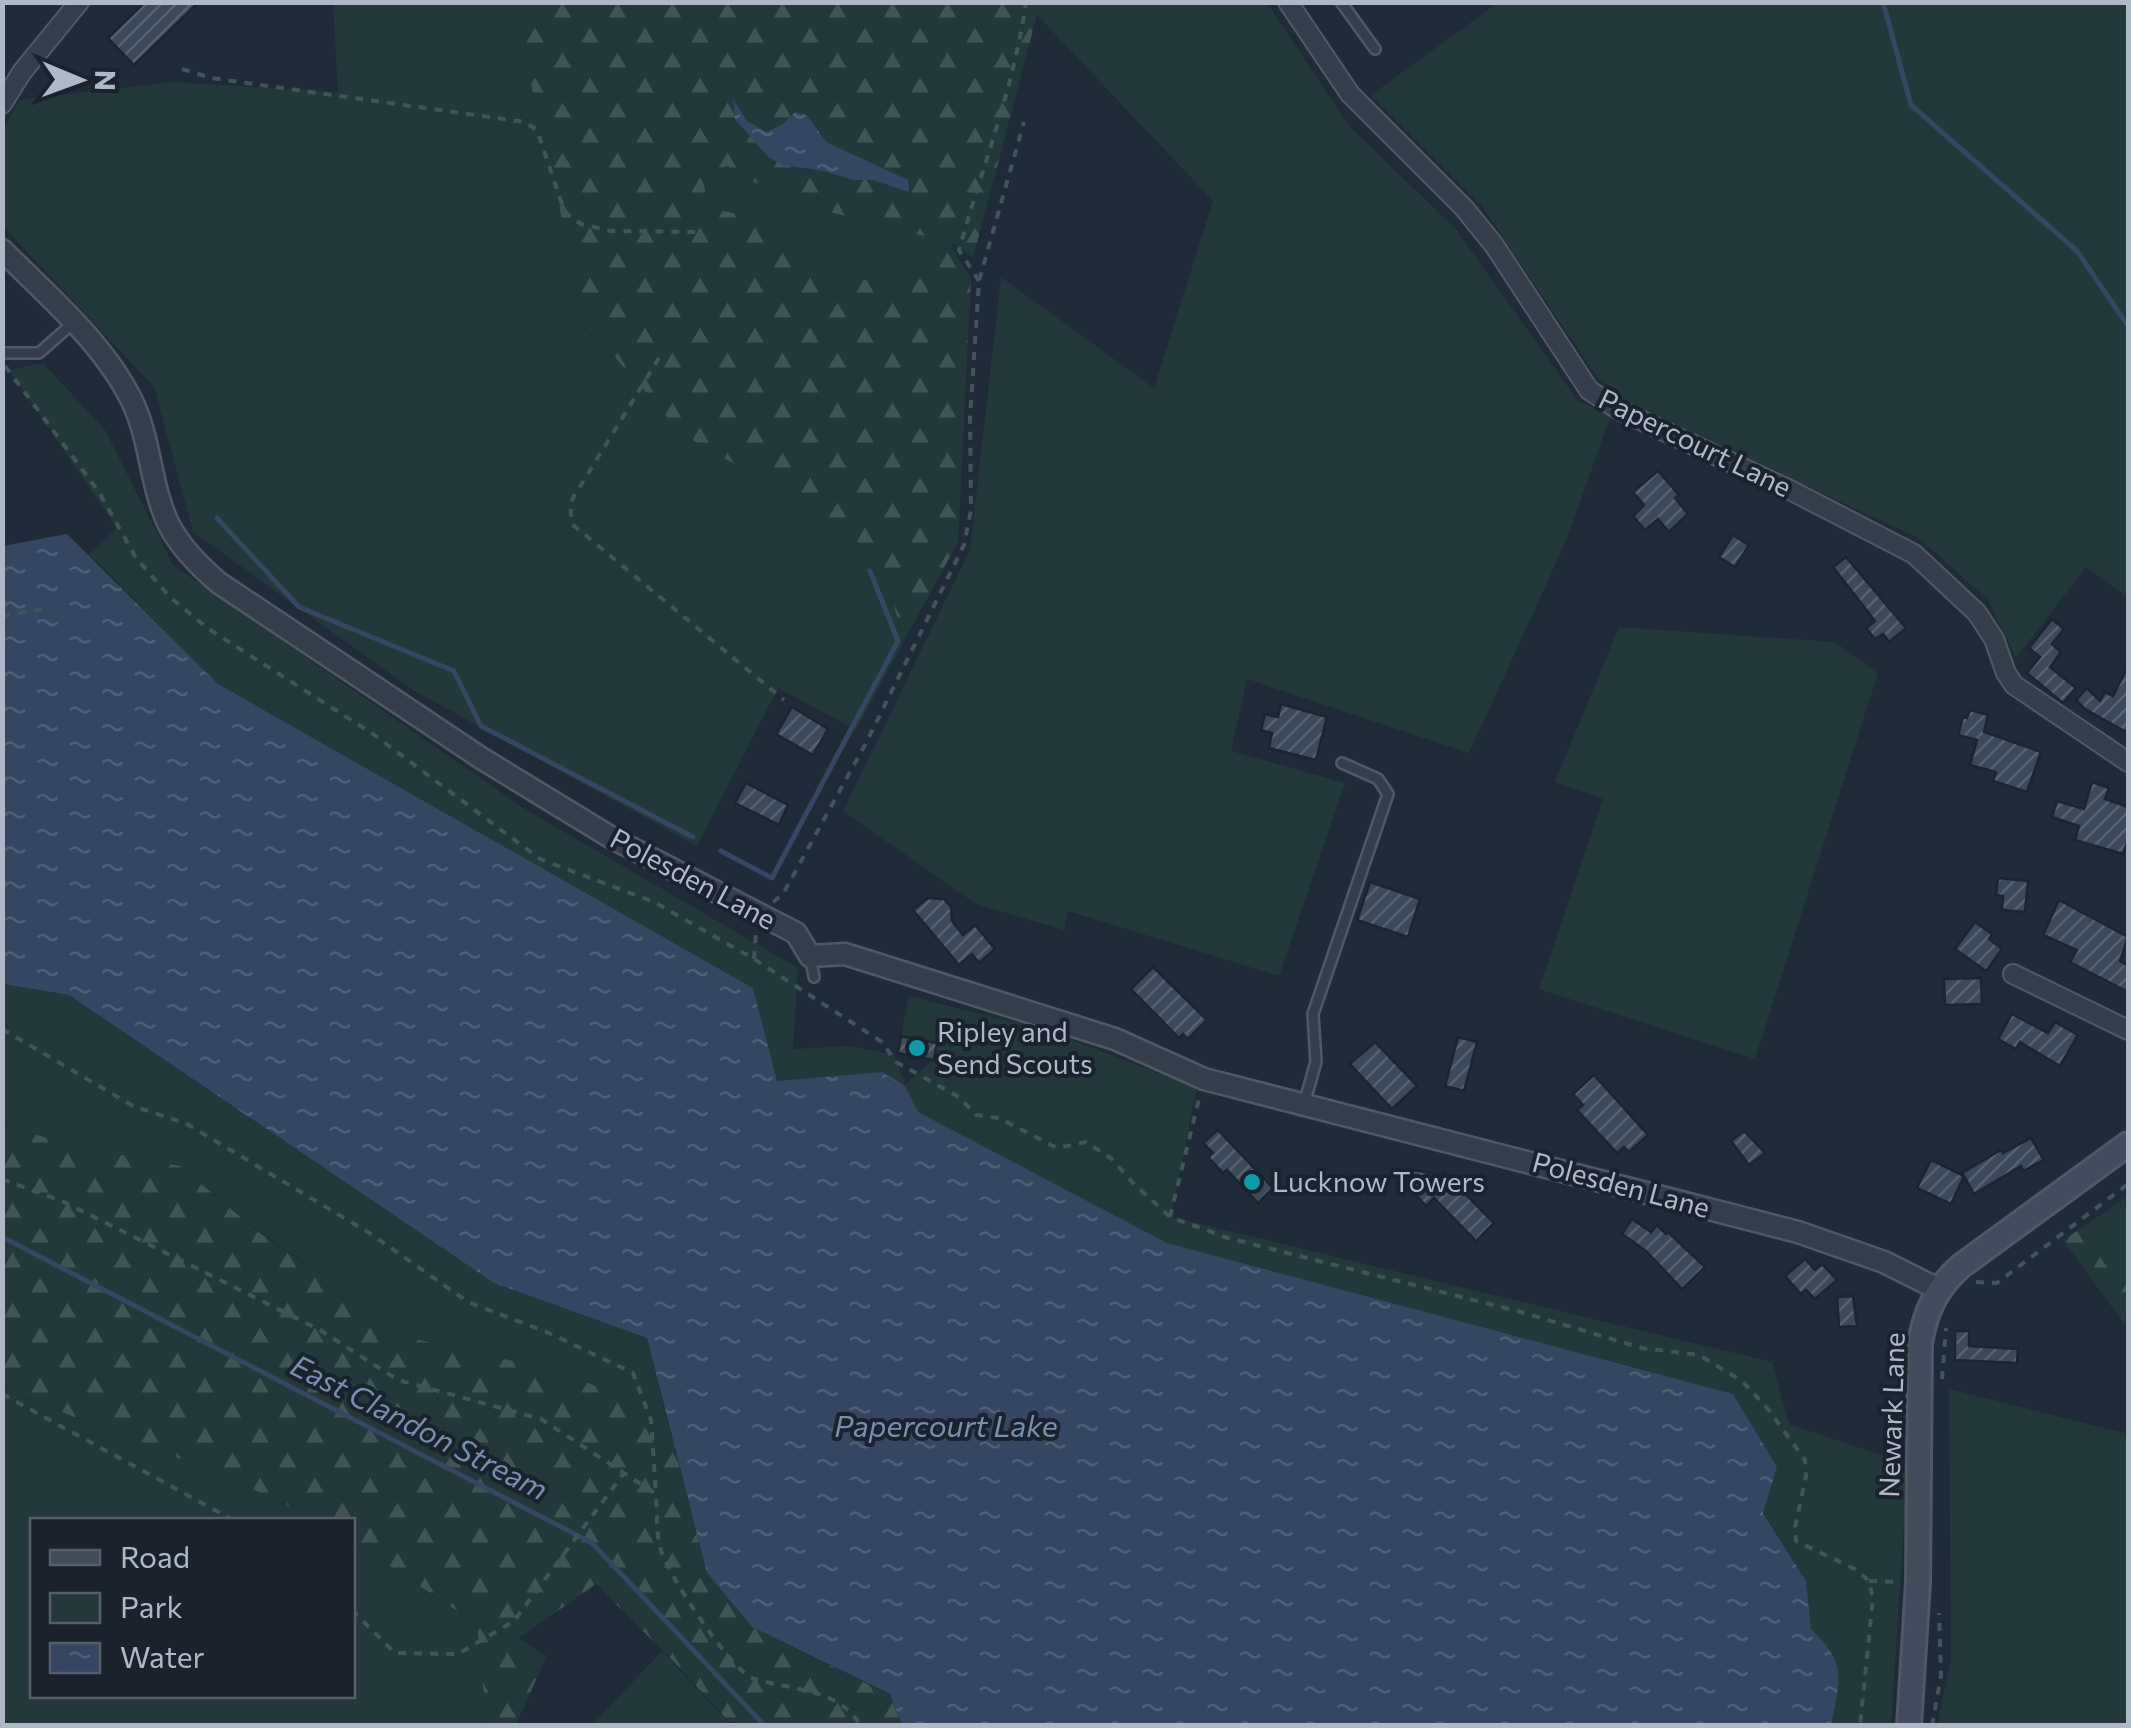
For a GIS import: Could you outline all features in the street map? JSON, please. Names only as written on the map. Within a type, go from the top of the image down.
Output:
[{"type":"main road","name":"Newark Lane","points":[[1909,1726],[1918,1583],[1920,1344],[1926,1313],[1961,1266],[2128,1144]]},
{"type":"street","points":[[2,104],[22,72],[79,2]]},
{"type":"street","name":"Papercourt Lane","points":[[1288,2],[1350,94],[1464,208],[1494,244],[1590,390],[1619,410],[1792,490],[1914,554],[1977,613],[1994,639],[2014,685],[2128,762]]},
{"type":"street","name":"Polesden Lane","points":[[2,250],[74,322],[132,400],[169,525],[183,547],[218,583],[612,838],[796,933],[812,967],[845,954],[1114,1039],[1204,1079],[1798,1232],[1884,1262],[1940,1290]]},
{"type":"street","points":[[2014,974],[2128,1030]]},
{"type":"lane","points":[[1342,2],[1376,49]]},
{"type":"lane","points":[[2,352],[40,353],[74,322]]},
{"type":"lane","points":[[1304,1104],[1316,1062],[1313,1014],[1388,794],[1378,779],[1342,763]]},
{"type":"path","points":[[979,282],[959,250],[1003,106],[1026,2]]},
{"type":"path","points":[[182,69],[212,78],[525,122],[537,130],[566,213],[581,224],[610,231],[696,232]]},
{"type":"path","points":[[757,914],[784,894],[866,743],[964,545],[971,510],[970,417],[979,282],[1024,122]]},
{"type":"path","points":[[659,358],[570,504],[572,524],[784,700]]},
{"type":"path","points":[[2,362],[99,492],[136,558],[170,597],[206,628],[373,734],[540,859],[654,902],[754,958],[882,1042],[896,1062],[959,1098],[976,1116],[999,1118],[1057,1148],[1086,1142],[1112,1159],[1170,1216],[1228,1238],[1332,1262],[1642,1348],[1699,1355],[1742,1381],[1805,1460],[1796,1541],[1855,1569],[1869,1581],[1873,1598],[1860,1726]]},
{"type":"path","points":[[2,616],[44,610]]},
{"type":"path","points":[[2,1029],[133,1106],[187,1124],[371,1234],[468,1302],[634,1373],[651,1420],[660,1550],[698,1618],[748,1677],[814,1690],[854,1715],[861,1726]]},
{"type":"path","points":[[1170,1216],[1204,1079]]},
{"type":"path","points":[[2,1179],[64,1202],[320,1330],[398,1380],[541,1420],[656,1494]]},
{"type":"path","points":[[1964,1280],[1997,1283],[2128,1184]]},
{"type":"path","points":[[1941,1394],[1946,1318]]},
{"type":"path","points":[[2,1394],[228,1518]]},
{"type":"path","points":[[355,1613],[395,1652],[458,1654],[514,1621],[624,1473]]},
{"type":"path","points":[[1869,1581],[1918,1583]]},
{"type":"path","points":[[1932,1726],[1941,1676],[1938,1601]]},
{"type":"green space","points":[[519,2],[1038,3],[973,258],[952,243],[818,209],[797,195],[737,177],[728,166],[702,173],[708,208],[754,217],[803,242],[827,275],[866,280],[914,262],[918,247],[952,249],[971,278],[958,542],[904,641],[882,564],[837,523],[682,434],[586,324],[516,18]]},
{"type":"green space","points":[[1499,2],[2128,3],[2128,598],[2086,567],[2016,658],[1988,600],[1920,539],[1629,402],[1597,377],[1482,206],[1371,95]]},
{"type":"green space","points":[[333,3],[519,3],[516,18],[682,434],[837,523],[882,564],[904,641],[856,730],[778,688],[697,846],[413,690],[193,532],[154,387],[3,226],[3,131],[19,100],[172,82],[338,92]]},
{"type":"green space","points":[[1038,3],[1267,3],[1349,126],[1455,228],[1578,401],[1611,415],[1566,541],[1469,753],[1247,679],[1231,751],[1345,783],[1279,976],[1068,911],[1064,930],[976,904],[843,811],[970,550],[1001,277],[1154,388],[1213,201],[1037,15]]},
{"type":"green space","points":[[728,166],[738,177],[797,195],[818,209],[952,243],[952,249],[919,247],[914,262],[866,280],[827,275],[803,242],[754,217],[708,208],[702,172]]},
{"type":"green space","points":[[43,363],[105,430],[173,565],[525,809],[798,968],[793,1049],[847,1046],[894,1054],[905,1085],[933,1060],[937,1043],[901,1036],[909,996],[1045,1030],[1197,1088],[1171,1217],[1772,1362],[1789,1424],[1908,1464],[1891,1725],[1831,1725],[1838,1673],[1830,1652],[1810,1629],[1806,1581],[1763,1512],[1777,1467],[1733,1394],[1167,1243],[917,1112],[905,1086],[882,1072],[776,1081],[753,988],[218,684],[89,554],[117,528],[9,370]]},
{"type":"green space","points":[[1619,627],[1835,642],[1878,673],[1755,1059],[1539,989],[1603,799],[1555,782]]},
{"type":"green space","points":[[2,984],[69,995],[494,1283],[647,1338],[667,1419],[567,1373],[415,1339],[260,1232],[180,1166],[70,1145],[3,1124]]},
{"type":"green space","points":[[2,1124],[70,1145],[180,1166],[260,1233],[415,1339],[567,1373],[667,1419],[707,1573],[752,1627],[890,1695],[902,1725],[732,1725],[596,1584],[519,1638],[546,1657],[516,1725],[487,1725],[477,1624],[355,1543],[355,1518],[316,1518],[224,1476],[3,1389]]},
{"type":"green space","points":[[2128,1196],[2128,1276],[2108,1268],[2080,1229]]},
{"type":"green space","points":[[2080,1229],[2108,1268],[2128,1276],[2128,1329],[2063,1240]]},
{"type":"green space","points":[[2,1389],[224,1476],[316,1518],[30,1518],[30,1698],[355,1698],[355,1543],[477,1624],[487,1725],[3,1725]]},
{"type":"green space","points":[[1949,1389],[2128,1434],[2128,1725],[1937,1725],[1951,1659]]},
{"type":"green space","points":[[662,1651],[731,1725],[592,1725]]},
{"type":"water","points":[[733,99],[747,121],[766,132],[782,125],[795,112],[807,115],[826,142],[908,180],[909,192],[873,180],[853,180],[783,165],[768,157],[735,119]]},
{"type":"water","name":"Papercourt Lake","points":[[67,534],[218,684],[753,988],[777,1081],[882,1072],[905,1086],[918,1112],[1167,1243],[1733,1394],[1777,1467],[1763,1513],[1806,1581],[1811,1629],[1836,1663],[1838,1684],[1831,1725],[902,1725],[890,1694],[752,1627],[707,1573],[647,1338],[494,1283],[69,995],[3,984],[3,546]]},
{"type":"building","points":[[145,2],[199,2],[134,65],[108,38]]},
{"type":"building","points":[[1658,471],[1679,495],[1675,498],[1688,514],[1669,532],[1658,519],[1645,530],[1633,516],[1644,505],[1633,492]]},
{"type":"building","points":[[1733,535],[1749,545],[1735,567],[1719,557]]},
{"type":"building","points":[[1846,557],[1906,628],[1889,642],[1883,634],[1875,639],[1866,628],[1875,621],[1833,567]]},
{"type":"building","points":[[2052,619],[2064,629],[2052,644],[2061,652],[2050,667],[2076,688],[2063,703],[2027,673],[2040,657],[2029,648]]},
{"type":"building","points":[[2128,666],[2128,733],[2076,700],[2087,688],[2100,701],[2105,692],[2113,696]]},
{"type":"building","points":[[1281,704],[1327,717],[1316,760],[1269,748],[1272,733],[1261,730],[1265,714],[1278,717]]},
{"type":"building","points":[[792,707],[828,729],[813,755],[776,734]]},
{"type":"building","points":[[1970,710],[1988,715],[1984,732],[2041,752],[2027,792],[1993,781],[1996,772],[1970,765],[1977,740],[1958,735],[1963,717],[1967,718]]},
{"type":"building","points":[[2092,782],[2109,788],[2105,799],[2128,807],[2128,840],[2123,854],[2075,840],[2079,826],[2052,817],[2057,801],[2084,809]]},
{"type":"building","points":[[746,783],[788,805],[779,825],[735,803]]},
{"type":"building","points":[[1998,878],[2028,881],[2025,912],[2002,910],[2003,896],[1996,895]]},
{"type":"building","points":[[1370,882],[1420,899],[1408,937],[1357,920]]},
{"type":"building","points":[[928,898],[944,899],[951,907],[952,921],[963,935],[975,925],[995,949],[979,963],[972,954],[959,965],[913,910]]},
{"type":"building","points":[[2059,900],[2128,937],[2120,961],[2128,966],[2128,992],[2070,962],[2077,950],[2043,935]]},
{"type":"building","points":[[1975,922],[1992,934],[1989,939],[2002,949],[1986,971],[1955,949]]},
{"type":"building","points":[[1153,967],[1207,1020],[1188,1039],[1183,1034],[1179,1038],[1131,989]]},
{"type":"building","points":[[1981,978],[1982,1004],[1945,1005],[1944,979]]},
{"type":"building","points":[[2012,1014],[2048,1033],[2055,1022],[2078,1035],[2060,1066],[2020,1042],[2016,1049],[1998,1039]]},
{"type":"building","name":"Ripley and Send Scouts","points":[[901,1036],[937,1043],[934,1060],[898,1053]]},
{"type":"building","points":[[1458,1037],[1477,1042],[1464,1091],[1445,1086]]},
{"type":"building","points":[[1375,1042],[1417,1086],[1392,1109],[1350,1064]]},
{"type":"building","points":[[1594,1075],[1648,1135],[1629,1152],[1624,1147],[1617,1153],[1577,1110],[1583,1105],[1573,1094]]},
{"type":"building","points":[[1218,1130],[1273,1188],[1258,1203],[1227,1170],[1223,1173],[1208,1157],[1213,1153],[1203,1143]]},
{"type":"building","points":[[1744,1131],[1765,1153],[1749,1165],[1731,1141]]},
{"type":"building","points":[[2031,1138],[2044,1160],[2023,1171],[2021,1166],[1974,1194],[1962,1173]]},
{"type":"building","points":[[1931,1160],[1964,1176],[1951,1204],[1917,1188]]},
{"type":"building","points":[[1404,1168],[1440,1175],[1444,1172],[1494,1223],[1476,1241],[1434,1198],[1426,1206],[1401,1183]]},
{"type":"building","points":[[1632,1219],[1651,1232],[1657,1225],[1668,1232],[1705,1267],[1682,1289],[1646,1251],[1622,1234]]},
{"type":"building","points":[[1805,1259],[1815,1270],[1822,1264],[1837,1280],[1815,1299],[1806,1290],[1801,1294],[1785,1276]]},
{"type":"building","points":[[1853,1296],[1857,1326],[1839,1327],[1837,1297]]},
{"type":"building","points":[[1955,1331],[1969,1331],[1969,1346],[2018,1349],[2017,1363],[1955,1360]]},
{"type":"waterway","points":[[1883,2],[1911,105],[2077,251],[2128,326]]},
{"type":"waterway","points":[[217,518],[299,607],[454,671],[481,726],[693,837]]},
{"type":"waterway","points":[[721,851],[772,878],[898,641],[870,571]]},
{"type":"waterway","name":"East Clandon Stream","points":[[2,1237],[592,1543],[765,1726]]},
{"type":"place","name":"Ripley and Send Scouts","points":[[917,1048]]},
{"type":"place","name":"Lucknow Towers","points":[[1252,1182]]}]
